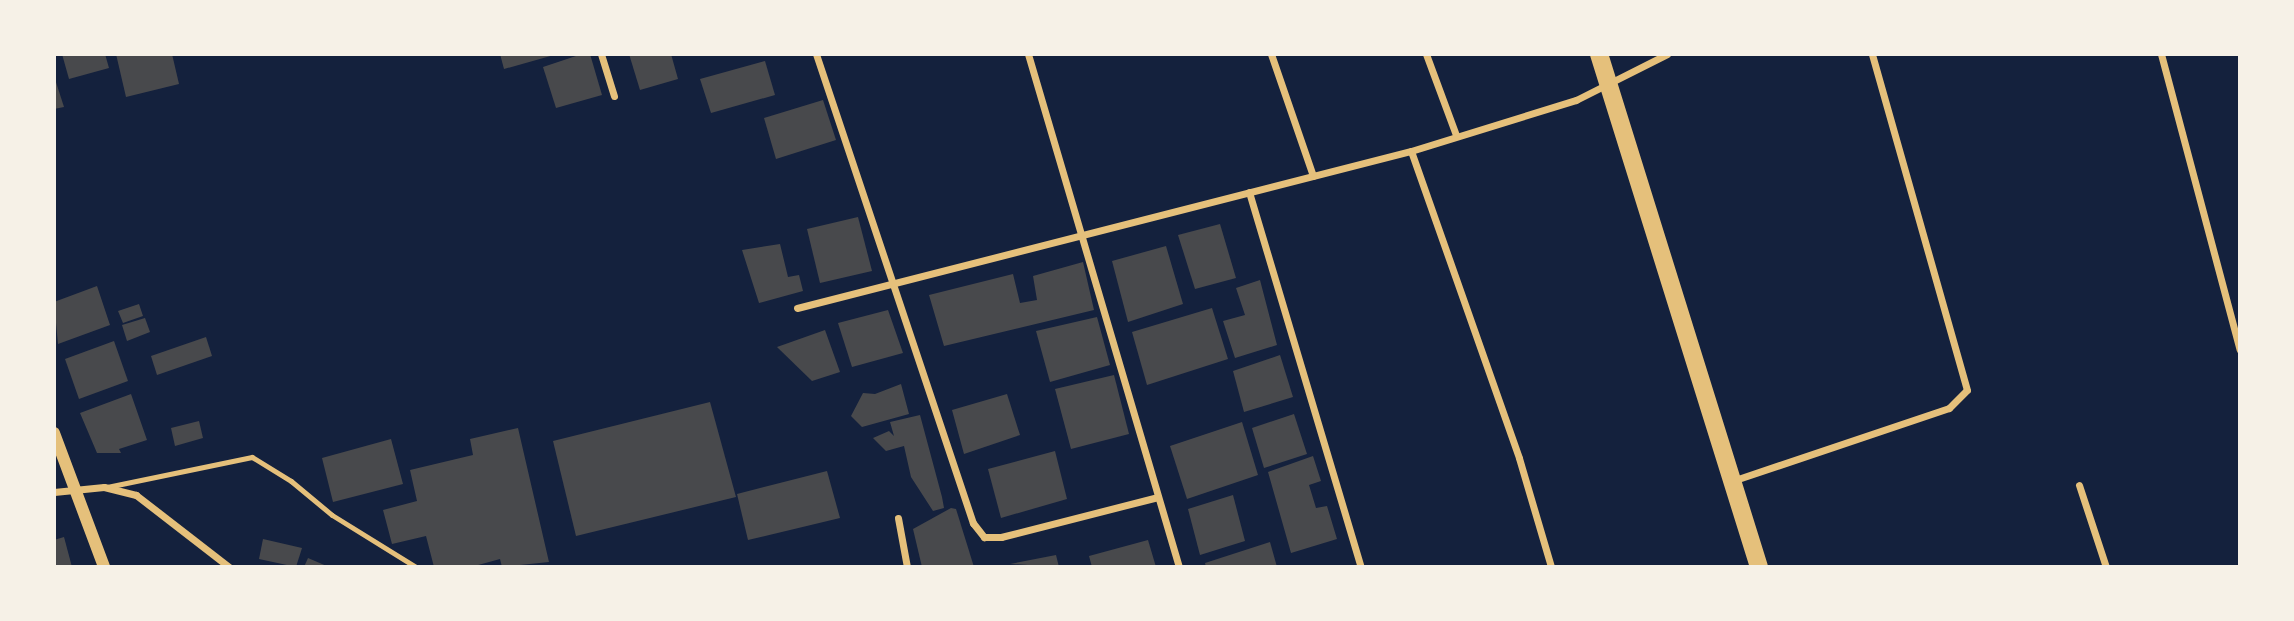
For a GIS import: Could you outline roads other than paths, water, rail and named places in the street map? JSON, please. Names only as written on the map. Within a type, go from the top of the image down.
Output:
[{"type":"main road","points":[[1599,54],[1759,567]]},
{"type":"street","points":[[601,54],[614,96]]},
{"type":"street","points":[[816,54],[973,523],[984,537],[1001,537],[1158,497]]},
{"type":"street","points":[[1028,54],[1179,567]]},
{"type":"street","points":[[1271,54],[1313,176]]},
{"type":"street","points":[[1426,54],[1455,135]]},
{"type":"street","points":[[797,308],[892,280],[1411,151],[1455,135],[1576,100],[1667,54]]},
{"type":"street","points":[[1732,481],[1949,408],[1967,390],[1872,54]]},
{"type":"street","points":[[2161,54],[2240,350]]},
{"type":"street","points":[[1411,151],[1519,458],[1551,567]]},
{"type":"street","points":[[1250,192],[1361,567]]},
{"type":"street","points":[[54,433],[104,567]]},
{"type":"street","points":[[2078,485],[2106,567]]},
{"type":"street","points":[[54,492],[75,486],[104,487],[136,495],[229,567]]},
{"type":"street","points":[[898,518],[907,567]]},
{"type":"lane","points":[[104,487],[252,457],[292,481],[332,515],[416,567]]}]
